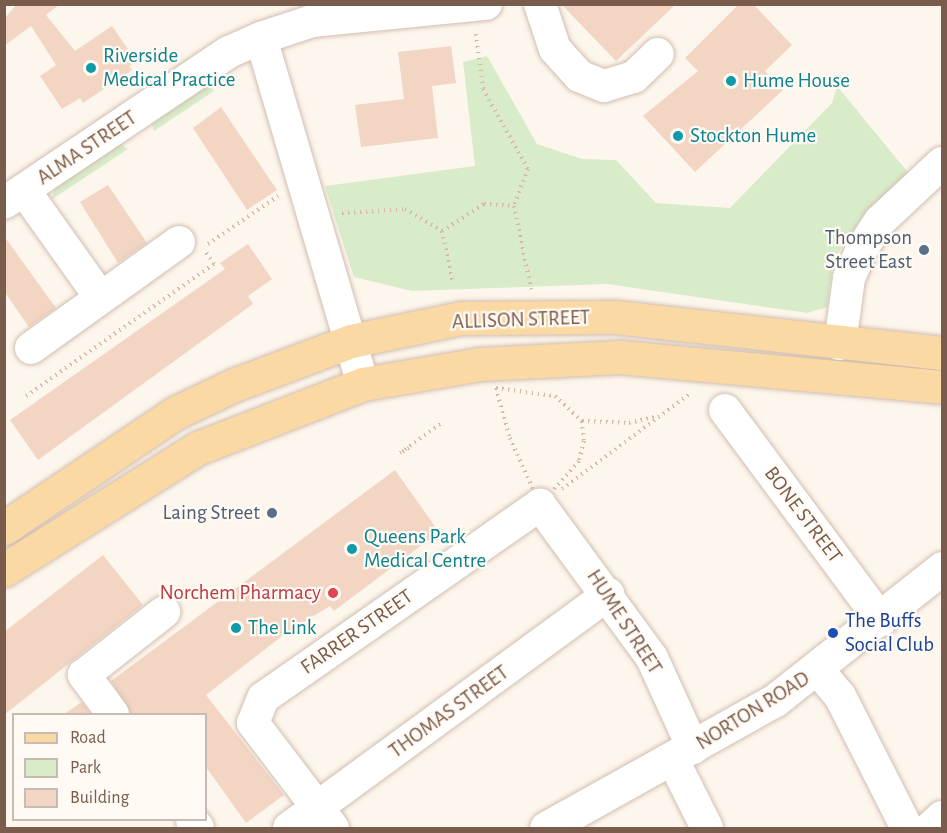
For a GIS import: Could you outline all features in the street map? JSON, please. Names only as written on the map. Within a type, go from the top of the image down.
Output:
[{"type":"main road","name":"ALLISON STREET","points":[[4,528],[176,413],[351,341],[461,318],[616,317],[840,344],[942,353]]},
{"type":"main road","name":"ALLISON STREET","points":[[4,570],[198,448],[363,384],[480,364],[620,357],[942,387]]},
{"type":"street","points":[[540,4],[555,49],[579,76],[604,86],[634,77],[658,54]]},
{"type":"street","name":"ALMA STREET","points":[[14,196],[229,52],[261,38],[312,21],[397,8],[480,5]]},
{"type":"street","points":[[261,38],[311,215],[363,384]]},
{"type":"street","points":[[840,344],[849,278],[863,248],[880,221],[942,163]]},
{"type":"street","points":[[14,196],[100,297]]},
{"type":"street","points":[[31,348],[179,242]]},
{"type":"street","name":"BONE STREET","points":[[725,410],[881,620]]},
{"type":"street","name":"HUME STREET","points":[[540,506],[609,594],[652,658],[707,828]]},
{"type":"street","name":"FARRER STREET","points":[[325,818],[253,723],[263,698],[540,506]]},
{"type":"street","name":"NORTON ROAD","points":[[546,828],[683,754],[818,670],[942,568]]},
{"type":"street","name":"THOMAS STREET","points":[[289,828],[325,818],[609,594]]},
{"type":"street","points":[[112,713],[84,675],[164,612]]},
{"type":"street","points":[[818,670],[840,696],[907,828]]},
{"type":"street","points":[[930,828],[942,818]]},
{"type":"path","points":[[480,5],[483,89],[528,169],[514,206],[537,318]]},
{"type":"path","points":[[442,231],[484,204],[514,206]]},
{"type":"path","points":[[311,215],[405,209],[442,231],[453,283]]},
{"type":"path","points":[[582,421],[584,441],[579,461],[540,506],[509,436],[496,388],[555,396],[582,421],[629,423],[659,415]]},
{"type":"path","points":[[409,448],[400,453],[443,422]]},
{"type":"green space","points":[[487,56],[537,144],[582,159],[616,160],[656,203],[730,208],[832,103],[837,86],[910,175],[863,216],[834,259],[827,307],[807,313],[607,284],[412,291],[354,277],[325,186],[475,166],[463,62]]},
{"type":"green space","points":[[208,83],[214,91],[154,131],[151,121]]},
{"type":"green space","points":[[119,143],[128,149],[51,200],[56,186]]},
{"type":"building","name":"Riverside Medical Practice","points":[[17,4],[60,4],[46,15],[75,51],[112,26],[136,61],[129,66],[132,70],[83,103],[80,98],[62,109],[40,76],[56,65],[31,26],[4,46],[4,19]]},
{"type":"building","points":[[561,4],[676,4],[616,61]]},
{"type":"building","name":"Hume House","points":[[739,4],[753,4],[792,45],[765,71],[783,90],[695,172],[643,116],[698,71],[685,58]]},
{"type":"building","points":[[451,46],[456,83],[432,86],[438,138],[361,147],[355,105],[404,99],[398,52]]},
{"type":"building","points":[[221,107],[277,190],[247,210],[193,128]]},
{"type":"building","points":[[108,185],[147,243],[118,263],[80,202]]},
{"type":"building","points":[[4,236],[56,308],[29,327],[4,291]]},
{"type":"building","points":[[248,244],[272,279],[248,296],[253,304],[38,460],[10,420],[225,269],[220,263]]},
{"type":"building","points":[[395,470],[439,532],[334,611],[330,606],[286,633],[206,695],[284,795],[246,823],[207,768],[207,713],[130,713],[111,681]]},
{"type":"building","points":[[103,555],[143,605],[4,715],[4,632]]},
{"type":"building","points":[[82,702],[90,713],[66,713]]},
{"type":"place","name":"Riverside Medical Practice","points":[[91,68]]},
{"type":"place","name":"Hume House","points":[[731,81]]},
{"type":"place","name":"Stockton Hume","points":[[678,136]]},
{"type":"place","name":"Thompson Street East","points":[[924,250]]},
{"type":"place","name":"Laing Street","points":[[272,513]]},
{"type":"place","name":"Queens Park Medical Centre","points":[[352,549]]},
{"type":"place","name":"Norchem Pharmacy","points":[[333,593]]},
{"type":"place","name":"The Link","points":[[236,628]]},
{"type":"place","name":"The Buffs Social Club","points":[[833,633]]}]
